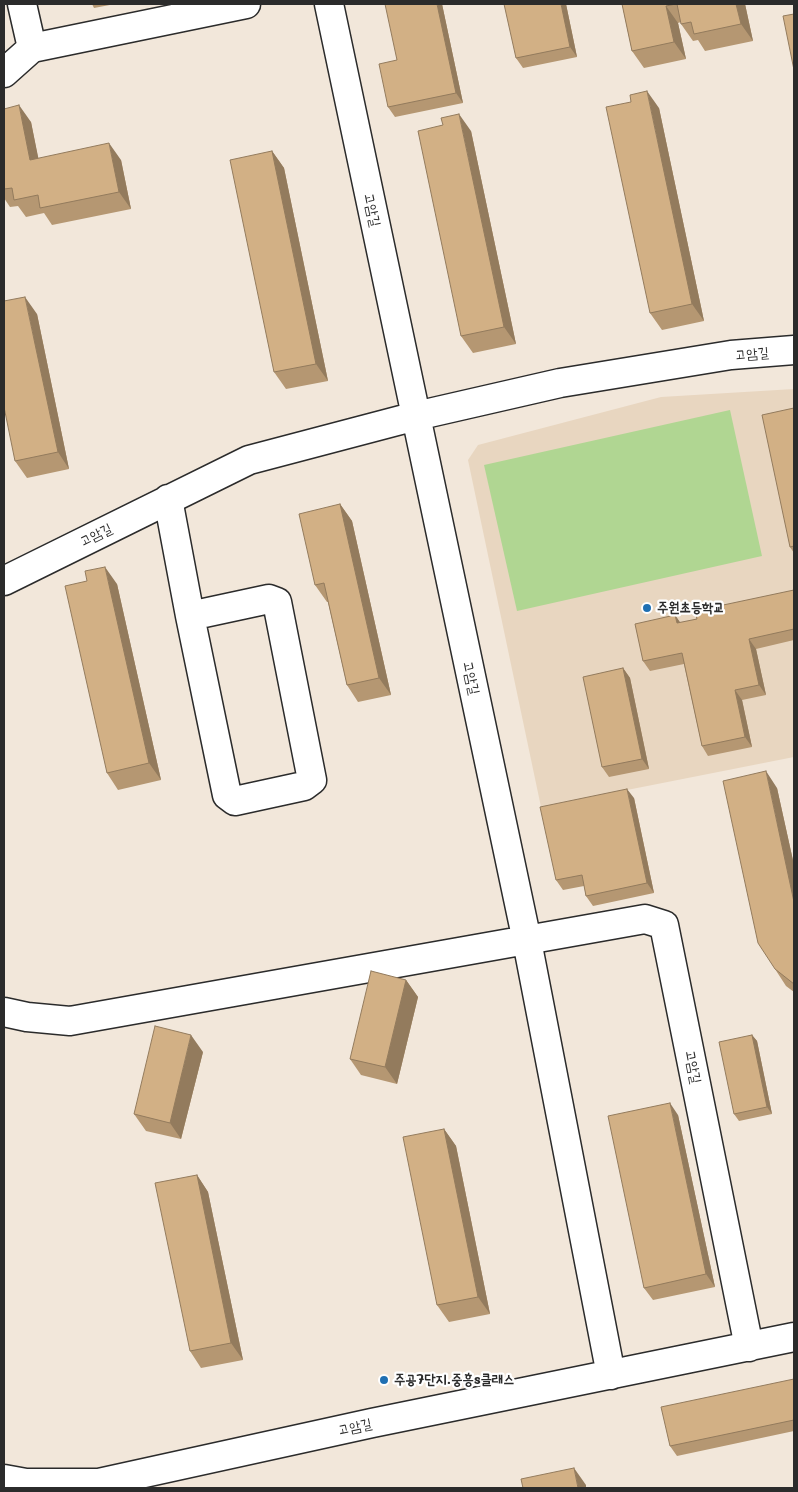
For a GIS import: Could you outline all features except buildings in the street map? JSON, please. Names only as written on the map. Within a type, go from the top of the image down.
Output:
[{"type":"street","points":[[22,4],[32,48]]},
{"type":"street","points":[[4,73],[32,48],[246,4]]},
{"type":"street","name":"고암길","points":[[329,4],[528,940],[611,1375]]},
{"type":"street","name":"고암길","points":[[4,581],[249,460],[416,416],[560,383],[731,355],[794,350]]},
{"type":"street","points":[[168,499],[190,616],[227,795],[235,801],[304,786],[312,780],[277,602],[269,599],[190,616]]},
{"type":"street","name":"고암길","points":[[528,940],[644,919],[664,925],[749,1346]]},
{"type":"street","points":[[4,1012],[70,1022],[528,940]]},
{"type":"street","name":"고암길","points":[[4,1479],[26,1483],[100,1486],[372,1423],[794,1337]]},
{"type":"shaded area","name":"주원초등학교","points":[[794,389],[794,757],[541,807],[468,460],[478,445],[661,397]]},
{"type":"green space","points":[[730,410],[762,556],[517,611],[484,465]]},
{"type":"place","name":"주원초등학교","points":[[647,608]]},
{"type":"place","name":"주공7단지.중흥s클래스","points":[[384,1380]]}]
